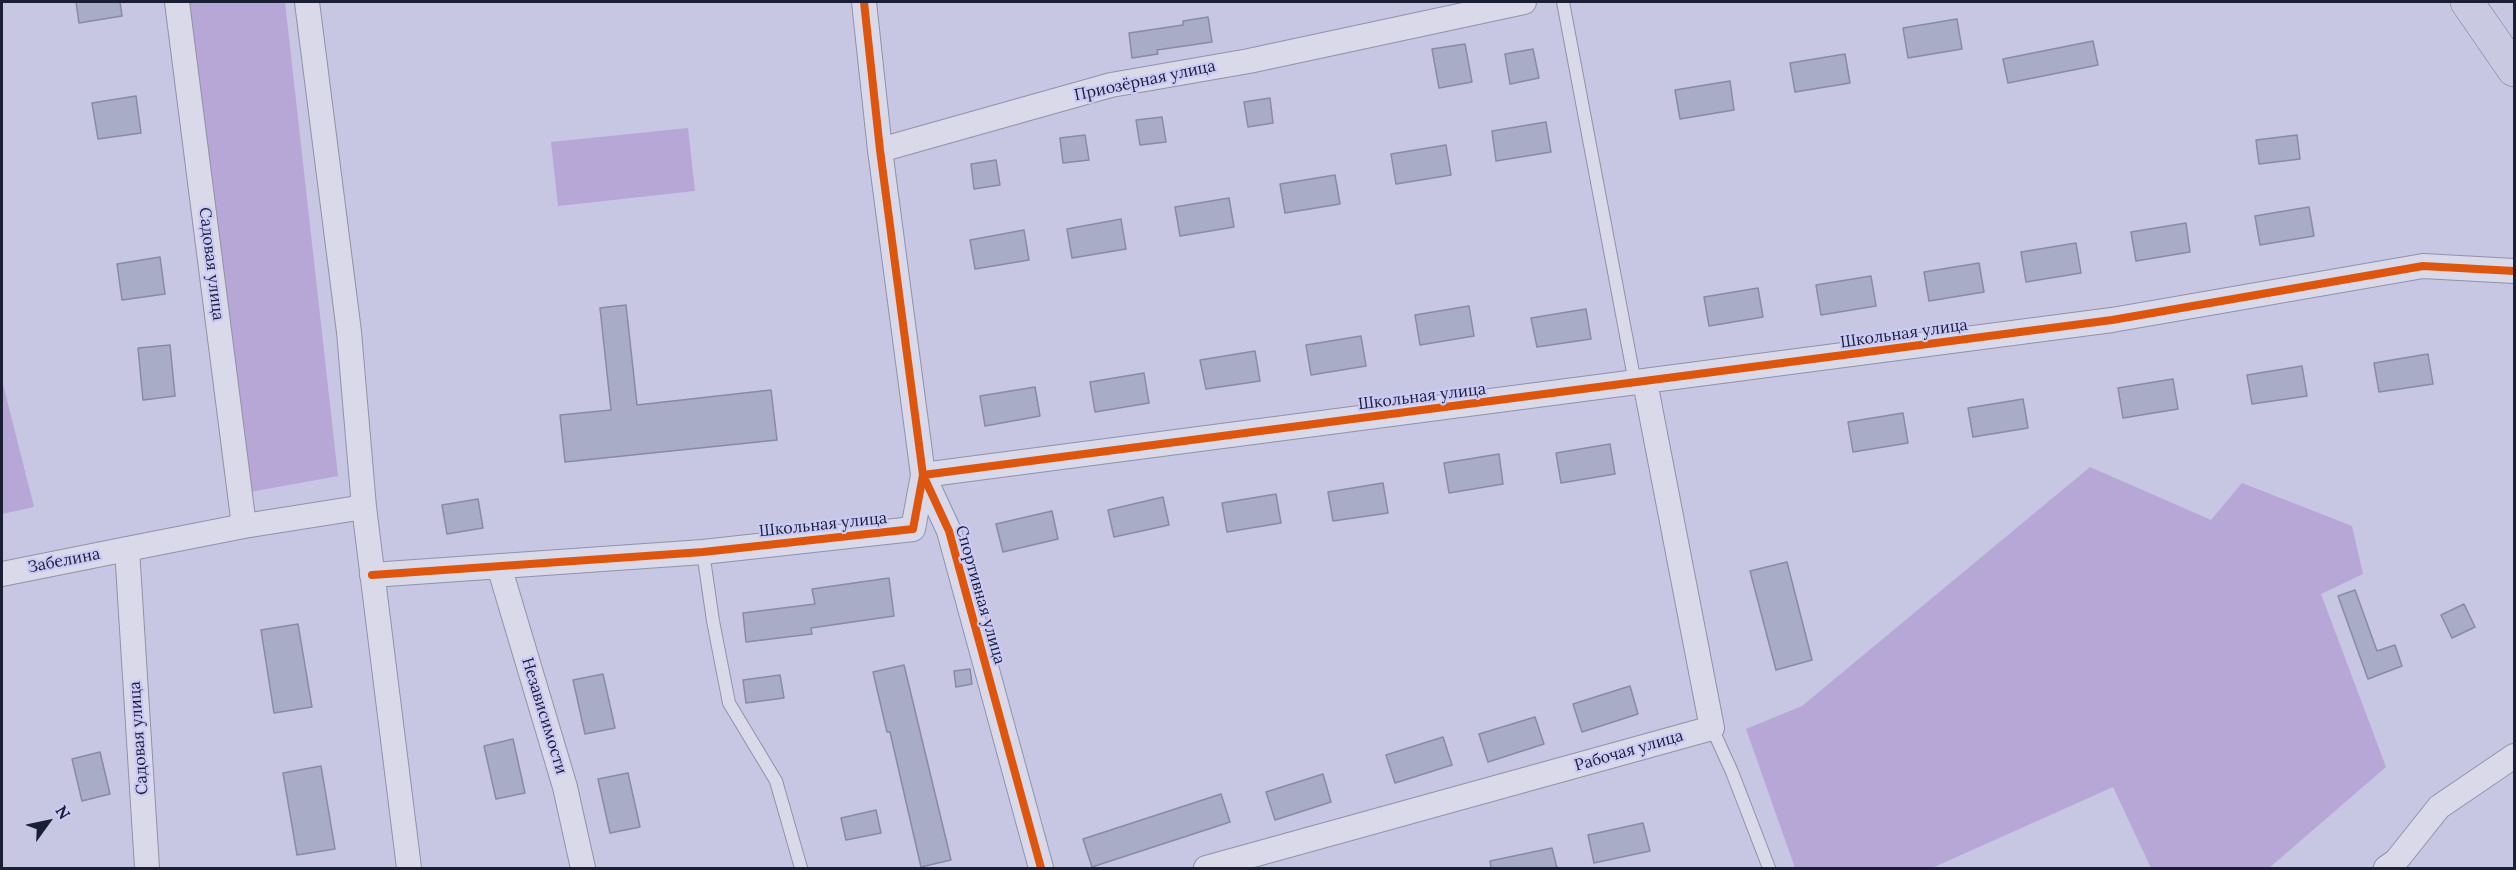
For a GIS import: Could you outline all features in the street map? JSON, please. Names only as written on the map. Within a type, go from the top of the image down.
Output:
[{"type":"main road","points":[[2467,2],[2514,70]]},
{"type":"street","name":"Садовая улица","points":[[177,2],[244,526]]},
{"type":"street","points":[[307,2],[349,332],[364,507],[409,868]]},
{"type":"street","points":[[864,2],[880,150]]},
{"type":"street","name":"Приозёрная улица","points":[[880,150],[1111,85],[1249,61],[1524,2]]},
{"type":"street","name":"Спортивная улица","points":[[880,150],[923,475],[949,531],[1041,868]]},
{"type":"street","name":"Школьная улица","points":[[372,575],[703,552],[913,529],[923,475],[2112,320],[2423,266],[2514,271]]},
{"type":"street","points":[[1640,382],[1712,728]]},
{"type":"street","points":[[127,549],[244,526],[364,507]]},
{"type":"street","name":"Садовая улица","points":[[127,549],[147,868]]},
{"type":"street","name":"Забелина","points":[[2,574],[127,549]]},
{"type":"street","name":"Независимости","points":[[499,566],[565,787],[583,868]]},
{"type":"street","name":"Рабочая улица","points":[[1206,868],[1712,728]]},
{"type":"street","points":[[2386,868],[2396,861],[2439,807],[2514,756]]},
{"type":"lane","points":[[1563,2],[1640,382]]},
{"type":"lane","points":[[703,552],[713,621],[729,702],[776,781],[801,868]]},
{"type":"lane","points":[[1712,728],[1732,772],[1769,868]]},
{"type":"shaded area","points":[[189,2],[285,2],[338,476],[250,492]]},
{"type":"shaded area","points":[[688,128],[695,191],[558,206],[551,142]]},
{"type":"shaded area","points":[[2,380],[34,507],[2,514]]},
{"type":"shaded area","points":[[2090,467],[2211,520],[2242,483],[2352,526],[2363,574],[2321,594],[2386,767],[2269,868],[2151,868],[2113,787],[1932,868],[1795,868],[1746,729],[1802,706]]},
{"type":"building","points":[[76,2],[120,2],[122,16],[79,23]]},
{"type":"building","points":[[1208,17],[1212,42],[1157,50],[1158,54],[1132,58],[1129,33],[1183,25],[1183,21]]},
{"type":"building","points":[[1957,19],[1962,49],[1908,58],[1903,28]]},
{"type":"building","points":[[2093,41],[2098,65],[2008,83],[2003,59]]},
{"type":"building","points":[[1465,44],[1472,82],[1439,88],[1432,49]]},
{"type":"building","points":[[1533,49],[1539,78],[1510,84],[1505,54]]},
{"type":"building","points":[[1845,54],[1850,83],[1795,92],[1790,63]]},
{"type":"building","points":[[1730,81],[1734,110],[1680,119],[1675,90]]},
{"type":"building","points":[[136,96],[141,133],[98,139],[92,103]]},
{"type":"building","points":[[1270,98],[1273,123],[1248,127],[1244,102]]},
{"type":"building","points":[[1162,117],[1166,142],[1140,145],[1136,120]]},
{"type":"building","points":[[1546,122],[1551,152],[1496,161],[1492,131]]},
{"type":"building","points":[[1085,135],[1089,160],[1063,163],[1060,138]]},
{"type":"building","points":[[2297,135],[2300,159],[2259,164],[2256,140]]},
{"type":"building","points":[[1446,145],[1451,175],[1396,184],[1391,154]]},
{"type":"building","points":[[996,160],[1000,185],[974,189],[971,164]]},
{"type":"building","points":[[1335,175],[1340,204],[1285,213],[1280,184]]},
{"type":"building","points":[[1229,198],[1234,227],[1180,236],[1175,207]]},
{"type":"building","points":[[2309,207],[2314,236],[2260,245],[2255,216]]},
{"type":"building","points":[[1121,219],[1126,249],[1072,258],[1067,229]]},
{"type":"building","points":[[2186,223],[2190,252],[2136,261],[2131,232]]},
{"type":"building","points":[[1024,230],[1029,260],[975,269],[970,240]]},
{"type":"building","points":[[2076,243],[2081,273],[2026,282],[2021,252]]},
{"type":"building","points":[[160,257],[165,294],[122,300],[117,264]]},
{"type":"building","points":[[1979,263],[1984,292],[1929,301],[1924,272]]},
{"type":"building","points":[[1871,276],[1876,306],[1821,315],[1816,285]]},
{"type":"building","points":[[1758,288],[1763,317],[1709,326],[1704,297]]},
{"type":"building","points":[[626,305],[637,405],[771,390],[777,440],[565,462],[560,415],[611,410],[600,308]]},
{"type":"building","points":[[1469,306],[1474,336],[1420,345],[1415,315]]},
{"type":"building","points":[[1586,309],[1591,339],[1537,347],[1531,318]]},
{"type":"building","points":[[1361,336],[1366,366],[1311,375],[1306,345]]},
{"type":"building","points":[[170,345],[175,396],[143,400],[138,348]]},
{"type":"building","points":[[1255,351],[1260,381],[1206,389],[1200,360]]},
{"type":"building","points":[[2428,354],[2433,384],[2379,392],[2374,363]]},
{"type":"building","points":[[2302,366],[2307,396],[2252,404],[2247,375]]},
{"type":"building","points":[[1144,373],[1149,403],[1095,412],[1090,382]]},
{"type":"building","points":[[2173,379],[2178,409],[2123,418],[2118,388]]},
{"type":"building","points":[[1035,387],[1040,416],[985,426],[980,396]]},
{"type":"building","points":[[2023,399],[2028,428],[1973,437],[1968,408]]},
{"type":"building","points":[[1903,413],[1908,443],[1853,452],[1848,422]]},
{"type":"building","points":[[1610,444],[1615,474],[1561,483],[1556,453]]},
{"type":"building","points":[[1499,454],[1503,484],[1449,493],[1444,463]]},
{"type":"building","points":[[1383,483],[1388,513],[1333,521],[1328,492]]},
{"type":"building","points":[[1276,494],[1281,523],[1227,532],[1222,503]]},
{"type":"building","points":[[1163,497],[1169,525],[1114,537],[1108,510]]},
{"type":"building","points":[[478,499],[483,528],[447,534],[442,505]]},
{"type":"building","points":[[1052,511],[1058,539],[1003,552],[996,524]]},
{"type":"building","points":[[1787,562],[1812,660],[1776,670],[1750,571]]},
{"type":"building","points":[[889,578],[894,616],[811,628],[812,634],[746,642],[743,613],[815,604],[812,589]]},
{"type":"building","points":[[2355,590],[2377,651],[2395,645],[2402,666],[2368,679],[2338,596]]},
{"type":"building","points":[[2464,604],[2475,627],[2452,638],[2441,615]]},
{"type":"building","points":[[298,624],[312,707],[274,713],[261,630]]},
{"type":"building","points":[[904,665],[951,860],[921,867],[890,732],[887,732],[873,672]]},
{"type":"building","points":[[970,669],[972,684],[956,687],[954,671]]},
{"type":"building","points":[[603,674],[615,728],[585,734],[573,680]]},
{"type":"building","points":[[780,675],[784,698],[746,703],[743,680]]},
{"type":"building","points":[[1630,686],[1638,714],[1582,732],[1573,704]]},
{"type":"building","points":[[1535,717],[1544,744],[1488,762],[1479,734]]},
{"type":"building","points":[[1443,737],[1452,765],[1395,783],[1386,755]]},
{"type":"building","points":[[513,739],[525,793],[496,799],[484,746]]},
{"type":"building","points":[[100,752],[110,794],[82,801],[72,759]]},
{"type":"building","points":[[321,766],[335,849],[297,855],[283,773]]},
{"type":"building","points":[[628,773],[640,827],[610,833],[598,779]]},
{"type":"building","points":[[1323,774],[1331,802],[1275,820],[1266,792]]},
{"type":"building","points":[[1221,794],[1230,822],[1092,867],[1083,839]]},
{"type":"building","points":[[876,810],[881,833],[846,840],[841,818]]},
{"type":"building","points":[[1643,823],[1650,851],[1594,863],[1588,835]]},
{"type":"building","points":[[1552,848],[1557,868],[1491,868],[1490,861]]},
{"type":"cycle path","points":[[864,2],[880,150],[923,475],[949,531],[1041,868]]},
{"type":"cycle path","points":[[372,575],[703,552],[913,529],[923,475],[2112,320],[2423,266],[2514,271]]}]
